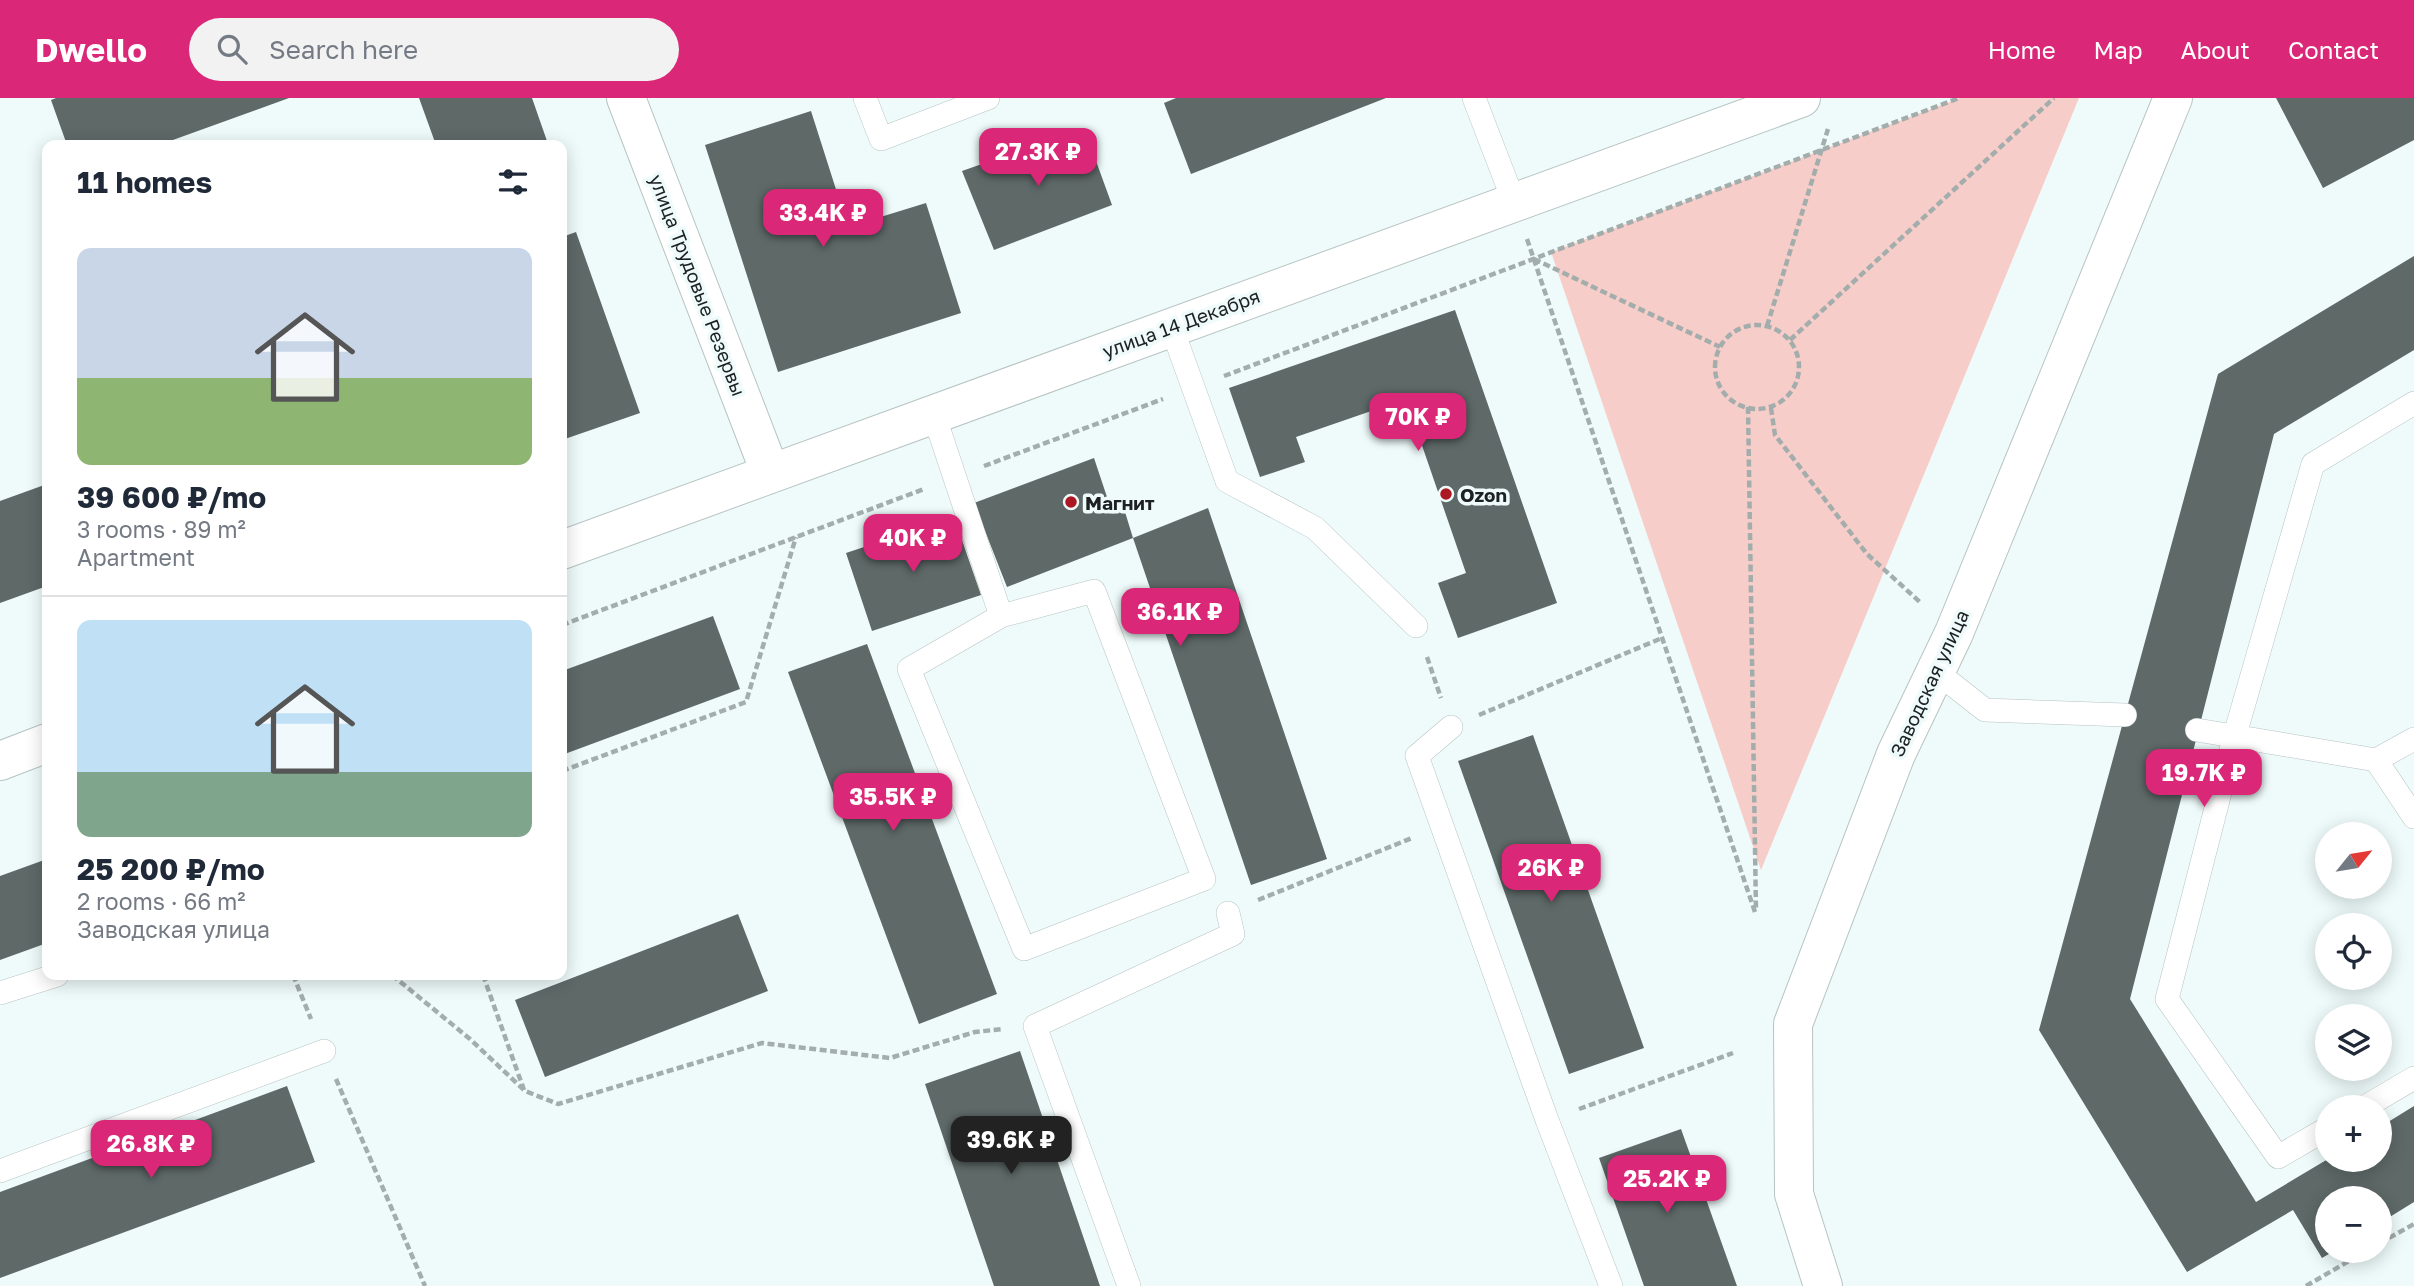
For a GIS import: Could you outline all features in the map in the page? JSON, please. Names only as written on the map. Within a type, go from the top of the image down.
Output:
[{"type":"main road","name":"улица Трудовые Резервы","points":[[625,98],[770,471]]},
{"type":"main road","name":"улица 14 Декабря","points":[[567,548],[770,471],[1801,98]]},
{"type":"main road","name":"Заводская улица","points":[[1823,1286],[1794,1194],[1793,1024],[1896,754],[1934,670],[1954,634],[2173,98]]},
{"type":"main road","points":[[0,761],[42,745]]},
{"type":"lane","points":[[865,98],[881,139],[988,98]]},
{"type":"lane","points":[[1474,98],[1514,202]]},
{"type":"lane","points":[[1171,326],[1227,481],[1315,528],[1416,626]]},
{"type":"lane","points":[[2315,1136],[2278,1157],[2167,999],[2234,738],[2313,464],[2414,403]]},
{"type":"lane","points":[[933,412],[1001,617]]},
{"type":"lane","points":[[1094,591],[1204,879],[1024,950],[909,669],[1001,617],[1094,591]]},
{"type":"lane","points":[[1934,670],[1985,710],[2125,715]]},
{"type":"lane","points":[[1451,727],[1417,756],[1547,1121],[1611,1286]]},
{"type":"lane","points":[[2196,730],[2376,760],[2414,738]]},
{"type":"lane","points":[[2376,760],[2414,817]]},
{"type":"lane","points":[[1129,1286],[1035,1026],[1233,934],[1228,913]]},
{"type":"lane","points":[[0,993],[42,980]]},
{"type":"lane","points":[[0,1171],[324,1051]]},
{"type":"lane","points":[[2385,1095],[2414,1078]]},
{"type":"path","points":[[1210,381],[1959,98]]},
{"type":"path","points":[[1790,340],[2054,98]]},
{"type":"path","points":[[1767,326],[1829,124]]},
{"type":"path","points":[[1514,202],[1756,915],[1748,407]]},
{"type":"path","points":[[1534,259],[1720,347]]},
{"type":"path","points":[[1753,325],[1767,326],[1790,340],[1799,366],[1797,380],[1791,392],[1771,408],[1748,407],[1729,398],[1720,387],[1715,360],[1728,336],[1753,325]]},
{"type":"path","points":[[977,469],[1172,396]]},
{"type":"path","points":[[1771,408],[1775,435],[1867,554],[1954,634]]},
{"type":"path","points":[[567,623],[925,488]]},
{"type":"path","points":[[567,769],[746,702],[796,537]]},
{"type":"path","points":[[1416,626],[1451,727],[1662,638]]},
{"type":"path","points":[[1228,913],[1352,860],[1443,827]]},
{"type":"path","points":[[295,980],[425,1286]]},
{"type":"path","points":[[398,980],[470,1038],[525,1091],[558,1104],[762,1043],[890,1058],[975,1032],[1035,1026]]},
{"type":"path","points":[[485,980],[525,1091]]},
{"type":"path","points":[[1547,1121],[1733,1053]]},
{"type":"path","points":[[2392,1236],[2414,1224]]},
{"type":"path","points":[[2306,1286],[2345,1263]]},
{"type":"shaded area","points":[[1960,98],[2079,98],[1761,870],[1551,252]]},
{"type":"building","points":[[289,98],[173,140],[65,140],[51,100]]},
{"type":"building","points":[[419,98],[532,98],[547,140],[434,140]]},
{"type":"building","points":[[1176,98],[1386,98],[1191,174],[1164,103]]},
{"type":"building","points":[[2276,98],[2414,98],[2414,140],[2323,188]]},
{"type":"building","points":[[811,111],[848,227],[926,203],[961,313],[778,372],[705,145]]},
{"type":"building","points":[[1084,128],[1112,205],[994,250],[962,171]]},
{"type":"building","points":[[576,232],[640,413],[567,438],[567,235]]},
{"type":"building","points":[[2414,256],[2414,350],[2274,434],[2130,999],[2256,1202],[2315,1167],[2315,1172],[2392,1172],[2392,1120],[2414,1106],[2414,1202],[2392,1216],[2392,1186],[2315,1186],[2315,1246],[2293,1210],[2187,1272],[2039,1030],[2218,374]]},
{"type":"building","points":[[1455,310],[1557,603],[1458,638],[1438,583],[1466,573],[1406,399],[1296,437],[1305,462],[1260,477],[1229,388]]},
{"type":"building","points":[[1094,458],[1112,512],[1125,512],[1133,538],[1007,587],[974,503]]},
{"type":"building","points":[[42,486],[42,588],[0,603],[0,501]]},
{"type":"building","points":[[1208,508],[1327,859],[1251,885],[1133,538]]},
{"type":"building","points":[[954,517],[981,595],[872,631],[846,553]]},
{"type":"building","points":[[713,616],[740,689],[567,753],[567,669]]},
{"type":"building","points":[[867,644],[997,994],[919,1024],[788,672]]},
{"type":"building","points":[[1533,735],[1644,1048],[1569,1074],[1458,761]]},
{"type":"building","points":[[42,861],[42,945],[0,960],[0,876]]},
{"type":"building","points":[[738,914],[768,991],[545,1077],[515,1000]]},
{"type":"building","points":[[1020,1051],[1100,1286],[994,1286],[925,1084]]},
{"type":"building","points":[[287,1086],[315,1162],[0,1278],[0,1192]]},
{"type":"building","points":[[1681,1129],[1737,1286],[1644,1286],[1599,1158]]},
{"type":"place","name":"Ozon","points":[[1446,494]]},
{"type":"place","name":"Магнит","points":[[1071,502]]}]
